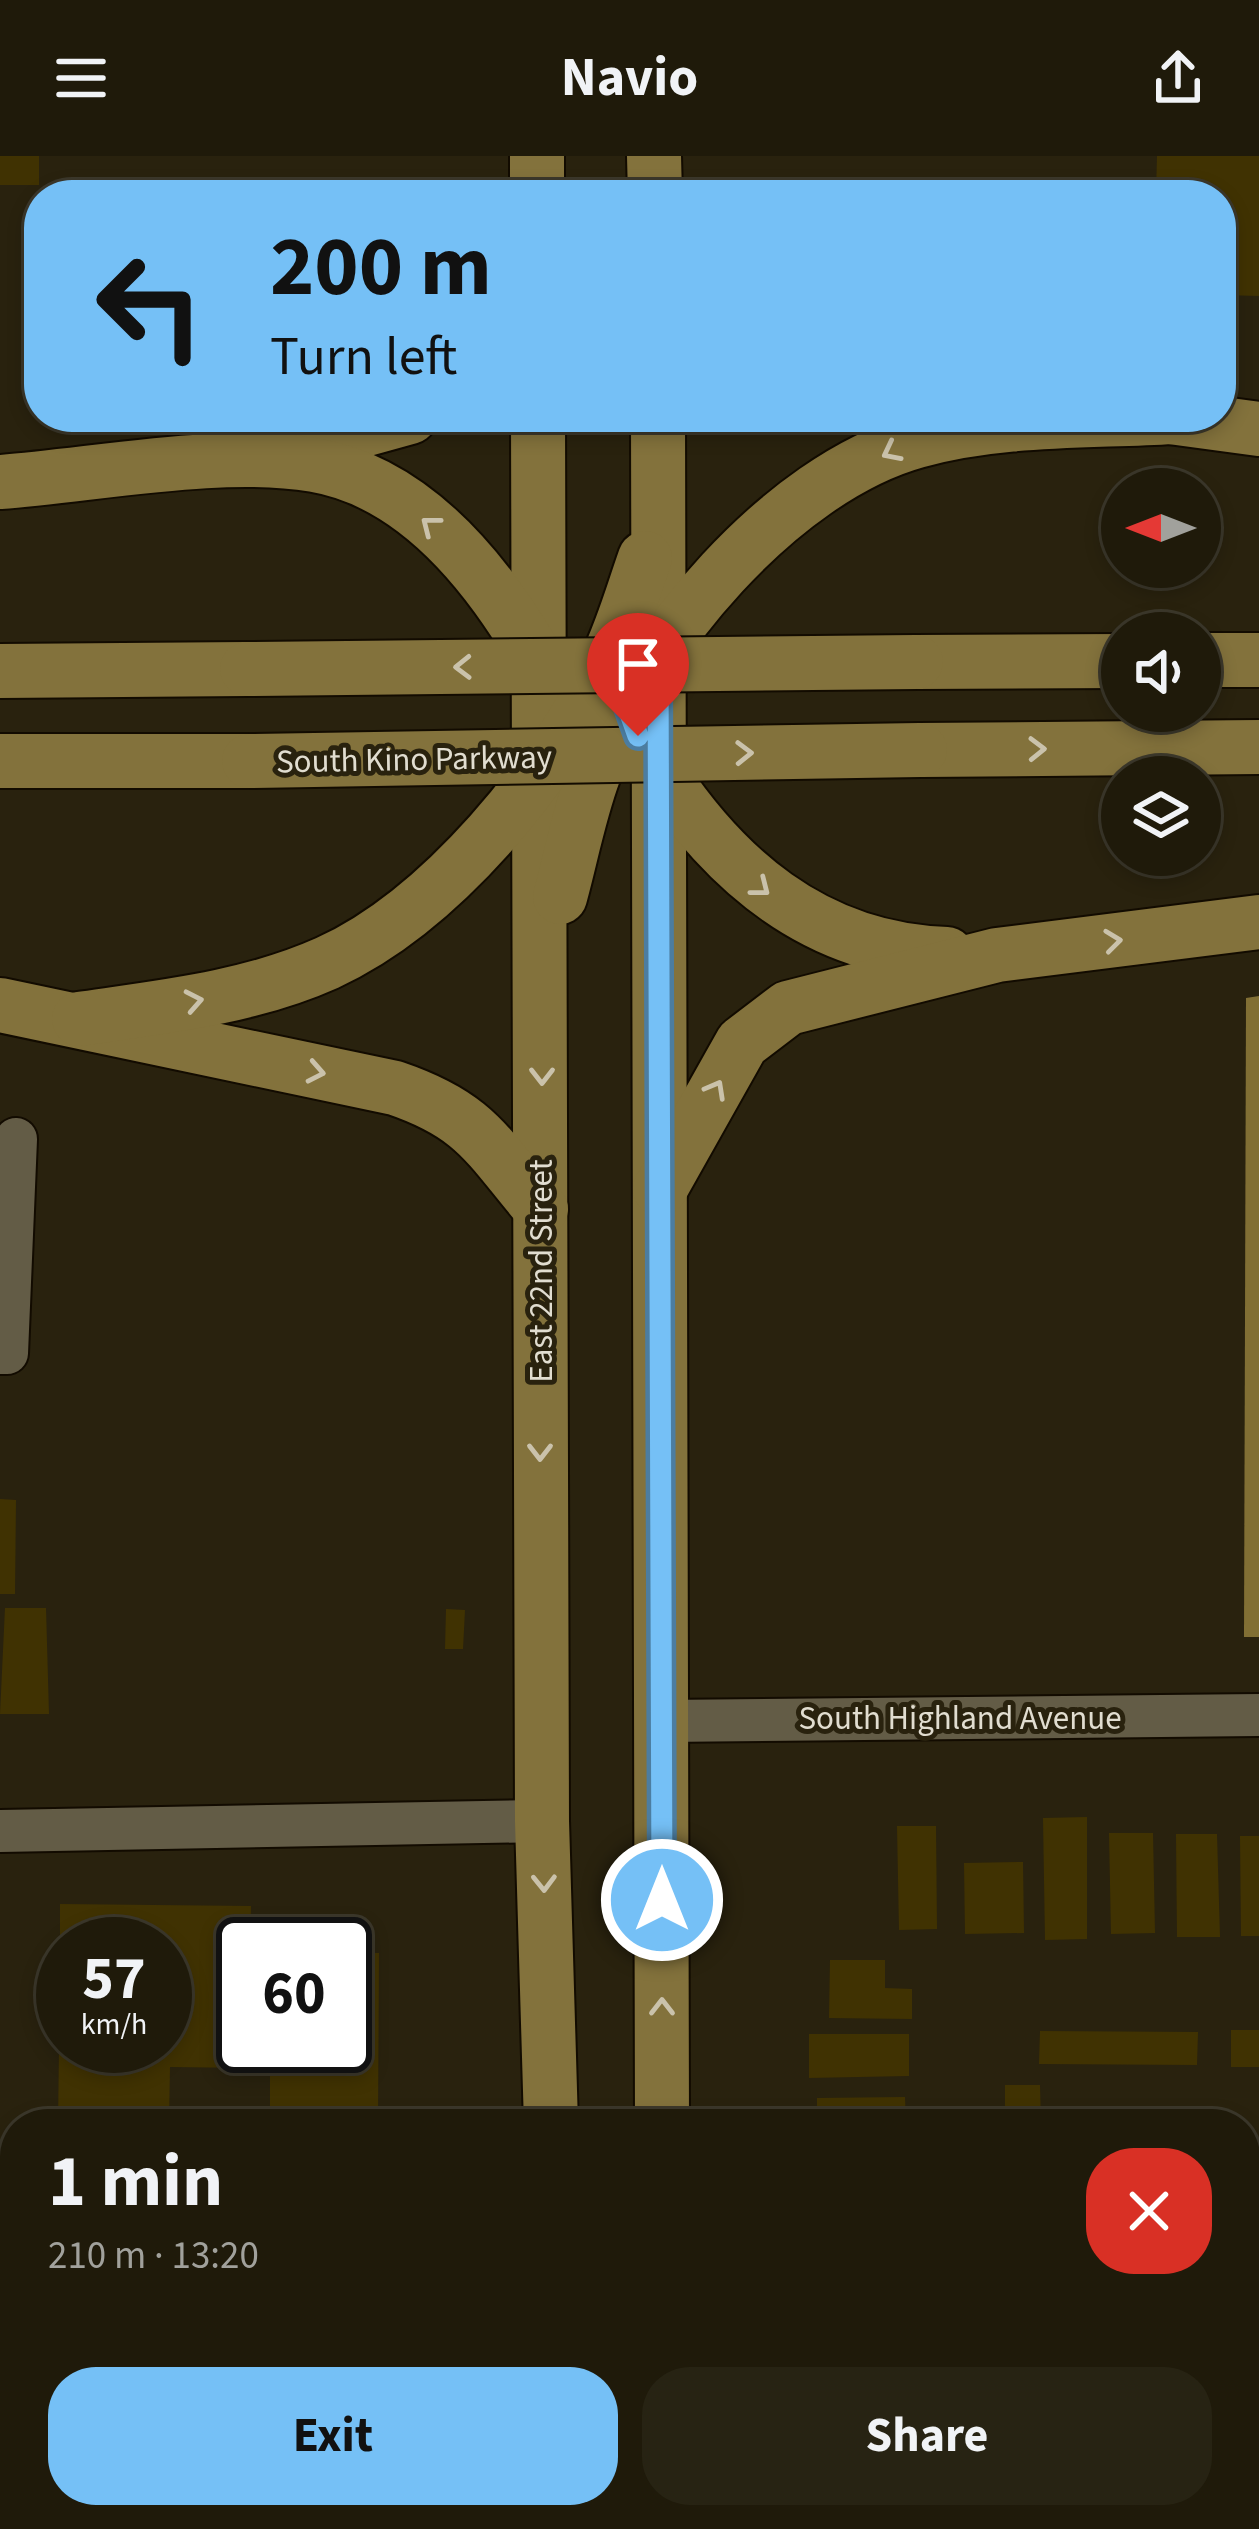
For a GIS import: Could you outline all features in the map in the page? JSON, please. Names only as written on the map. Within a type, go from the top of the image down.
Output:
[{"type":"main road","points":[[243,461],[353,432]]},
{"type":"main road","name":"East 22nd Street","points":[[538,432],[542,1821],[551,2109]]},
{"type":"main road","points":[[543,959],[594,772],[631,676],[657,526],[658,432]]},
{"type":"main road","points":[[79,1019],[249,990],[328,962],[418,904],[541,773],[573,719],[631,676],[759,534],[829,483],[912,442],[959,432]]},
{"type":"main road","points":[[0,482],[243,461],[316,465],[374,486],[454,544],[502,599],[573,719],[659,916]]},
{"type":"main road","points":[[539,540],[631,676],[658,768],[662,2109]]},
{"type":"main road","points":[[1221,660],[1259,660]]},
{"type":"main road","points":[[0,671],[1101,661]]},
{"type":"main road","name":"South Kino Parkway","points":[[0,761],[1259,747]]},
{"type":"main road","points":[[658,768],[713,844],[753,883],[802,915],[880,946],[997,955]]},
{"type":"main road","points":[[659,1191],[742,1043],[761,1024],[819,996],[997,955],[1259,922]]},
{"type":"main road","points":[[0,1006],[394,1088],[445,1105],[482,1133],[541,1208]]},
{"type":"street","points":[[0,1353],[7,1353],[18,1139]]},
{"type":"street","name":"South Highland Avenue","points":[[662,1721],[1259,1715]]},
{"type":"street","points":[[0,1831],[542,1821]]},
{"type":"shaded area","points":[[1259,996],[1259,1637],[1244,1637],[1246,998]]},
{"type":"building","points":[[0,156],[39,156],[39,180],[0,185]]},
{"type":"building","points":[[1157,156],[1259,156],[1259,296],[1236,295],[1236,180],[1156,180]]},
{"type":"building","points":[[0,1499],[16,1500],[15,1594],[0,1594]]},
{"type":"building","points":[[5,1608],[46,1608],[49,1714],[0,1714]]},
{"type":"building","points":[[446,1609],[465,1610],[463,1649],[445,1649]]},
{"type":"building","points":[[1087,1817],[1087,1939],[1045,1940],[1043,1818]]},
{"type":"building","points":[[897,1826],[936,1826],[937,1929],[899,1930]]},
{"type":"building","points":[[1109,1833],[1153,1833],[1155,1933],[1111,1934]]},
{"type":"building","points":[[1176,1834],[1217,1834],[1220,1937],[1177,1937]]},
{"type":"building","points":[[1240,1836],[1259,1836],[1259,1936],[1241,1936]]},
{"type":"building","points":[[1023,1862],[1024,1933],[965,1934],[964,1863]]},
{"type":"building","points":[[60,1904],[251,1906],[251,1917],[216,1917],[216,2068],[192,2067],[192,1917],[60,1917]]},
{"type":"building","points":[[372,1953],[379,1953],[378,2109],[270,2109],[270,2073],[372,2073]]},
{"type":"building","points":[[830,1960],[885,1960],[885,1988],[912,1989],[912,2019],[829,2018]]},
{"type":"building","points":[[1231,2030],[1259,2030],[1259,2067],[1231,2067]]},
{"type":"building","points":[[1040,2031],[1198,2032],[1197,2065],[1039,2064]]},
{"type":"building","points":[[809,2034],[909,2034],[909,2076],[809,2078]]},
{"type":"building","points":[[59,2073],[170,2073],[169,2109],[58,2109]]},
{"type":"building","points":[[1005,2085],[1040,2085],[1041,2109],[1005,2109]]},
{"type":"building","points":[[905,2097],[905,2109],[817,2109],[817,2098]]},
{"type":"route","points":[[638,736],[628,708],[658,659],[662,1900]]}]
